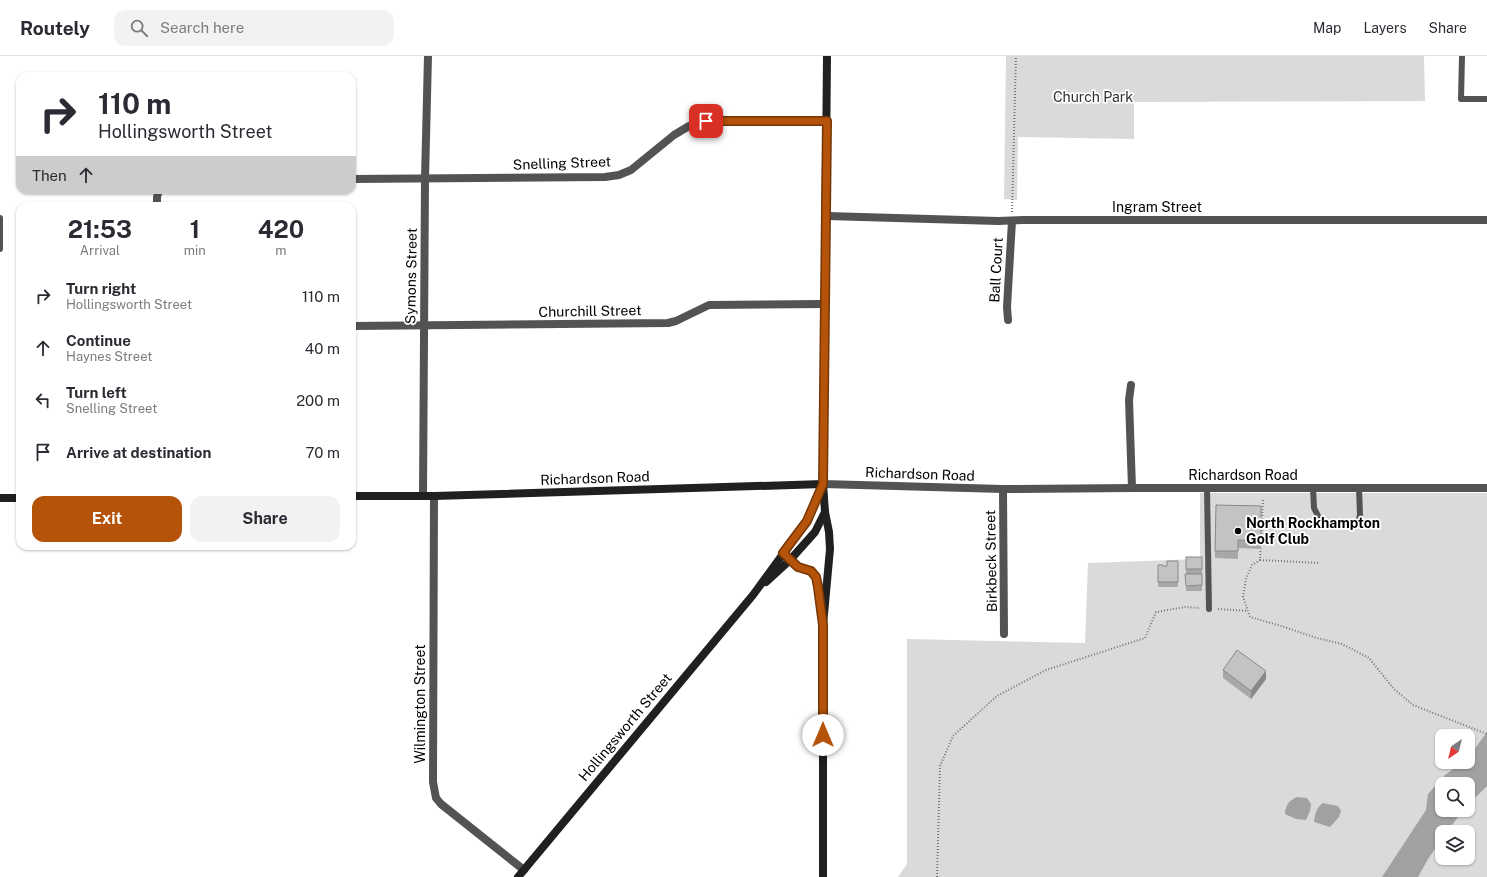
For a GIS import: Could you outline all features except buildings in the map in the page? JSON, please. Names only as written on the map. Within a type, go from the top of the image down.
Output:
[{"type":"street","name":"Symons Street","points":[[423,496],[425,179],[428,56]]},
{"type":"street","points":[[823,877],[823,625],[830,549],[823,484],[824,304],[827,216],[827,56]]},
{"type":"street","name":"Snelling Street","points":[[356,179],[589,177],[619,175],[631,170],[674,135],[689,126],[706,121],[827,121]]},
{"type":"street","name":"Ingram Street","points":[[827,216],[1012,221],[1487,220]]},
{"type":"street","name":"Ball Court","points":[[1008,320],[1007,307],[1012,221]]},
{"type":"street","name":"Churchill Street","points":[[356,326],[668,323],[676,321],[709,305],[824,304]]},
{"type":"street","points":[[1131,385],[1129,400],[1132,488]]},
{"type":"street","name":"Richardson Road","points":[[356,496],[434,496],[823,484],[1003,489],[1487,488]]},
{"type":"street","name":"Hollingsworth Street","points":[[521,874],[753,595],[807,521],[823,484]]},
{"type":"street","name":"Birkbeck Street","points":[[1003,489],[1004,634]]},
{"type":"street","name":"Wilmington Street","points":[[434,496],[433,782],[436,798],[521,874]]},
{"type":"street","points":[[0,498],[16,498]]},
{"type":"street","name":"Hollingsworth Street","points":[[753,595],[790,560],[815,532],[825,512]]},
{"type":"street","points":[[783,553],[798,567],[811,571],[816,577],[823,625]]},
{"type":"lane","points":[[1462,56],[1461,98],[1487,99]]},
{"type":"lane","points":[[0,218],[0,249]]},
{"type":"lane","points":[[1207,488],[1209,609]]},
{"type":"lane","points":[[1313,488],[1314,508],[1321,522]]},
{"type":"lane","points":[[1358,522],[1360,515],[1359,488]]},
{"type":"path","points":[[1012,221],[1016,56]]},
{"type":"path","points":[[1260,560],[1262,500]]},
{"type":"path","points":[[1320,563],[1260,560],[1252,565],[1246,578],[1243,597],[1250,617],[1316,638],[1342,644],[1368,658],[1394,689],[1413,705],[1487,734]]},
{"type":"path","points":[[937,877],[940,766],[953,736],[996,696],[1046,670],[1145,638],[1156,612],[1185,607],[1248,611]]},
{"type":"green space","name":"Church Park","points":[[1006,56],[1424,56],[1425,101],[1134,102],[1134,139],[1018,137],[1017,200],[1004,199]]},
{"type":"green space","name":"North Rockhampton Golf Club","points":[[1200,493],[1487,493],[1487,877],[898,877],[907,864],[907,639],[1085,643],[1088,563],[1200,559]]},
{"type":"shaded area","points":[[1487,732],[1487,786],[1475,798],[1475,777],[1443,777],[1453,769],[1475,769],[1475,748]]},
{"type":"shaded area","points":[[1435,786],[1435,817],[1458,817],[1452,825],[1435,825],[1435,849],[1418,877],[1382,877],[1426,810],[1428,794]]},
{"type":"shaded area","points":[[1297,797],[1307,798],[1311,804],[1306,820],[1296,819],[1285,814],[1288,803]]},
{"type":"shaded area","points":[[1323,803],[1338,806],[1341,811],[1339,817],[1330,827],[1314,822],[1317,809]]},
{"type":"place","name":"North Rockhampton Golf Club","points":[[1238,531]]},
{"type":"route","points":[[706,121],[827,121],[823,484],[807,521],[783,553],[798,567],[811,571],[816,577],[823,625],[823,735]]}]
